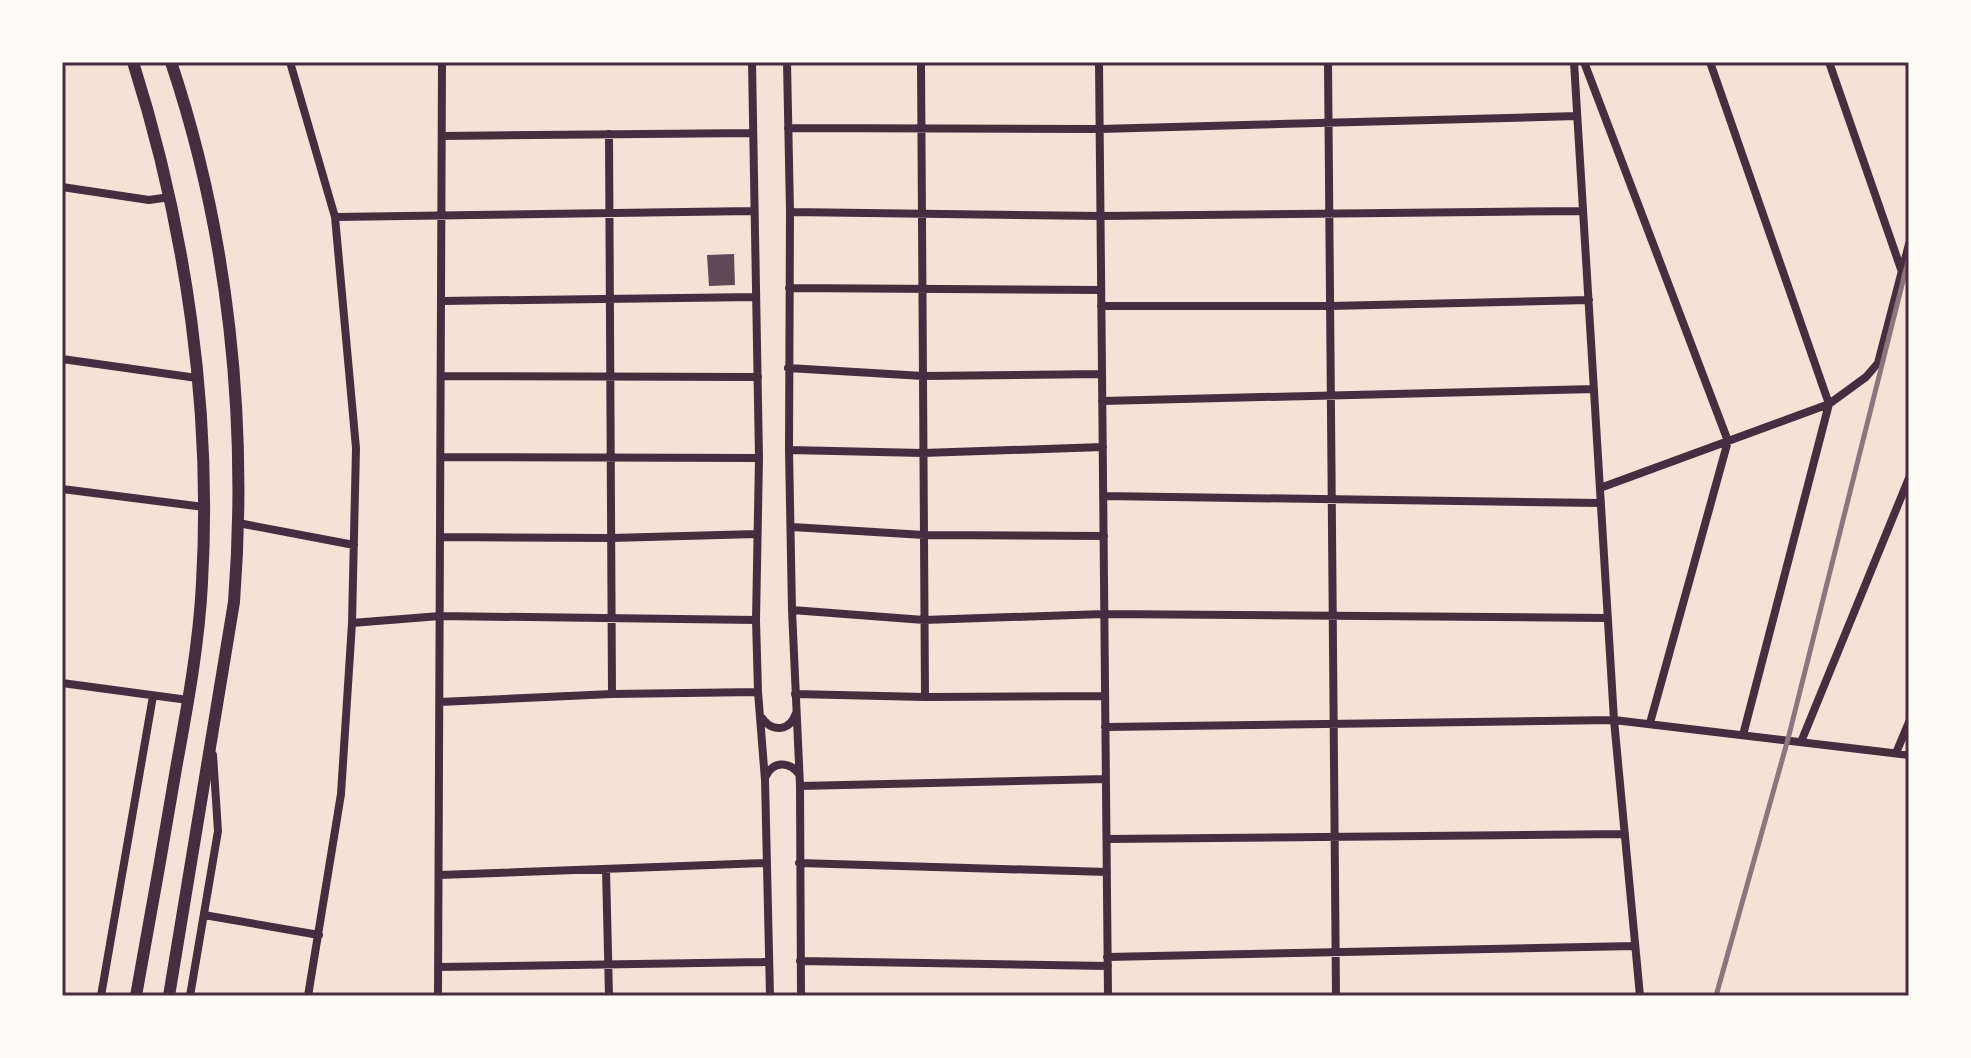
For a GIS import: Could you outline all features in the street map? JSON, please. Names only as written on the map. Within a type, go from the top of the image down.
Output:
[{"type":"main road","points":[[133,62],[170,197],[186,287],[197,378],[204,507],[199,623],[136,996]]},
{"type":"main road","points":[[169,996],[234,602],[239,455],[235,379],[215,229],[198,155],[171,62]]},
{"type":"street","points":[[290,62],[335,217],[356,448],[352,623],[341,794],[308,996]]},
{"type":"street","points":[[438,996],[442,62]]},
{"type":"street","points":[[752,62],[759,458],[756,620],[765,780],[770,996]]},
{"type":"street","points":[[787,62],[789,450],[800,786],[801,996]]},
{"type":"street","points":[[921,62],[925,697]]},
{"type":"street","points":[[1099,62],[1108,996]]},
{"type":"street","points":[[1328,62],[1336,996]]},
{"type":"street","points":[[1574,62],[1614,720],[1640,996]]},
{"type":"street","points":[[1584,62],[1728,441],[1650,723]]},
{"type":"street","points":[[1710,62],[1829,404],[1743,735]]},
{"type":"street","points":[[1829,62],[1902,272]]},
{"type":"street","points":[[788,128],[1100,129],[1577,116]]},
{"type":"street","points":[[442,136],[753,133]]},
{"type":"street","points":[[609,134],[612,694]]},
{"type":"street","points":[[62,187],[149,200],[170,197]]},
{"type":"street","points":[[335,217],[754,211]]},
{"type":"street","points":[[790,212],[1101,216],[1583,211]]},
{"type":"street","points":[[1600,488],[1829,404],[1866,377],[1878,363],[1909,244]]},
{"type":"street","points":[[789,288],[1101,290]]},
{"type":"street","points":[[441,301],[756,297]]},
{"type":"street","points":[[1101,306],[1330,306],[1589,300]]},
{"type":"street","points":[[62,359],[197,378]]},
{"type":"street","points":[[788,368],[923,376],[1102,374]]},
{"type":"street","points":[[441,376],[758,377]]},
{"type":"street","points":[[1102,401],[1594,389]]},
{"type":"street","points":[[789,450],[923,453],[1103,447]]},
{"type":"street","points":[[441,457],[759,458]]},
{"type":"street","points":[[1801,742],[1909,478]]},
{"type":"street","points":[[62,489],[204,507]]},
{"type":"street","points":[[1103,496],[1601,503]]},
{"type":"street","points":[[238,523],[354,545]]},
{"type":"street","points":[[792,527],[924,535],[1104,536]]},
{"type":"street","points":[[442,537],[611,538],[757,534]]},
{"type":"street","points":[[792,610],[924,620],[1104,614],[1608,618]]},
{"type":"street","points":[[352,623],[440,616],[756,620]]},
{"type":"street","points":[[62,683],[188,700]]},
{"type":"street","points":[[440,702],[612,694],[758,692]]},
{"type":"street","points":[[795,694],[1105,696]]},
{"type":"street","points":[[101,996],[153,696]]},
{"type":"street","points":[[761,718],[773,728],[781,729],[788,726],[797,713]]},
{"type":"street","points":[[1105,727],[1614,720],[1909,755]]},
{"type":"street","points":[[1896,753],[1909,722]]},
{"type":"street","points":[[190,996],[218,831],[211,741]]},
{"type":"street","points":[[765,780],[769,770],[780,764],[791,766],[799,774]]},
{"type":"street","points":[[800,786],[1106,779]]},
{"type":"street","points":[[1107,839],[1625,834]]},
{"type":"street","points":[[439,875],[767,863]]},
{"type":"street","points":[[799,863],[1107,872]]},
{"type":"street","points":[[606,869],[609,996]]},
{"type":"street","points":[[204,915],[319,935]]},
{"type":"street","points":[[800,961],[1108,962],[1635,946]]},
{"type":"street","points":[[438,967],[769,962]]},
{"type":"building","points":[[734,254],[735,285],[709,286],[707,255]]},
{"type":"railway","points":[[1716,996],[1788,739],[1909,257]]}]
